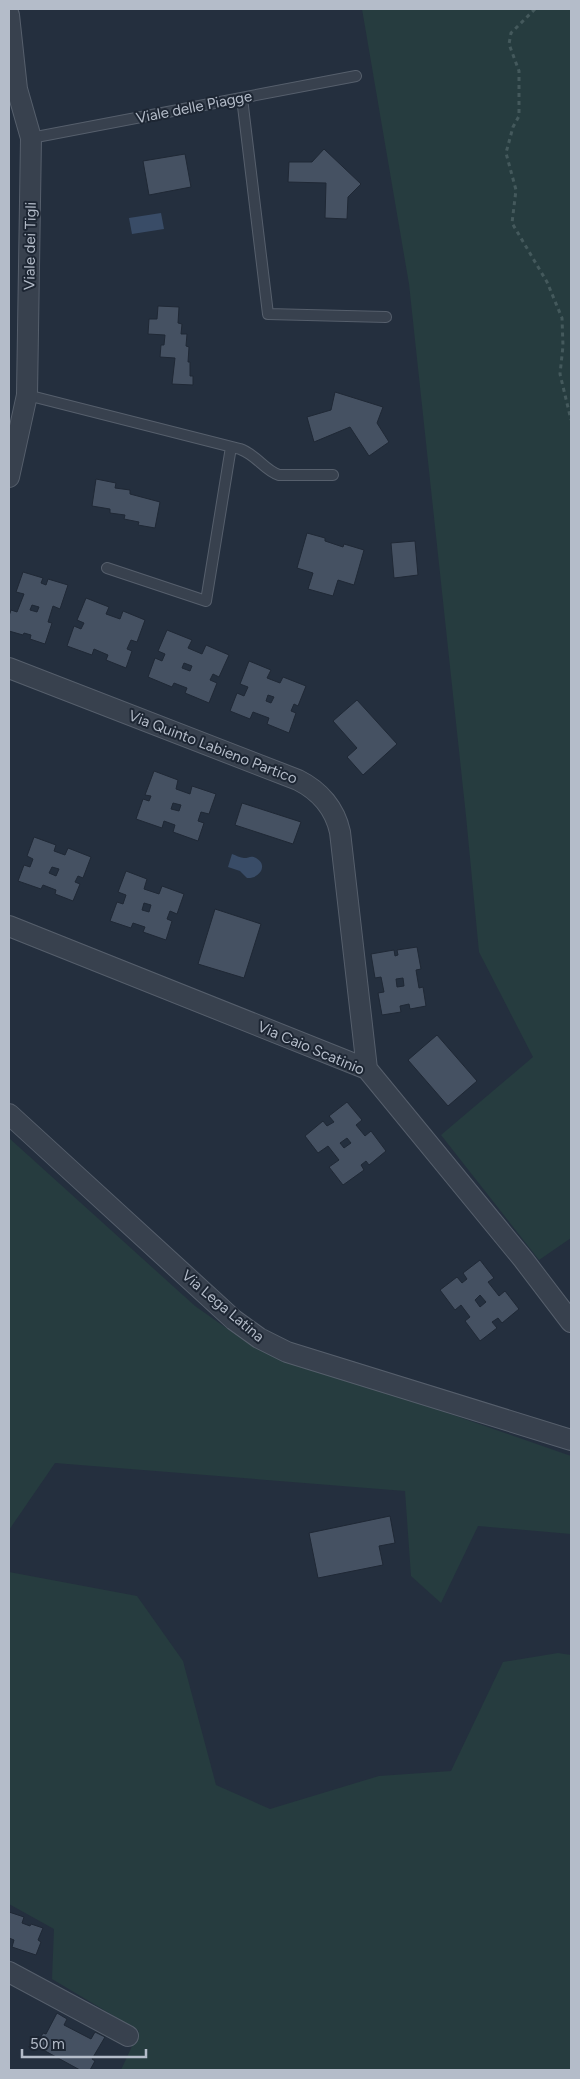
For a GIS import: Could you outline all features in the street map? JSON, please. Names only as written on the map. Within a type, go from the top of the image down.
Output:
[{"type":"street","name":"Viale dei Tigli","points":[[9,15],[13,84],[31,138],[27,395],[9,477]]},
{"type":"street","name":"Via Quinto Labieno Partico","points":[[9,668],[298,780],[315,791],[326,802],[334,814],[340,832],[367,1069]]},
{"type":"street","name":"Via Caio Scatinio","points":[[9,926],[367,1069],[523,1259],[571,1322]]},
{"type":"street","name":"Via Lega Latina","points":[[9,1114],[234,1320],[268,1344],[287,1352],[571,1440]]},
{"type":"street","points":[[9,1972],[128,2036]]},
{"type":"lane","name":"Viale delle Piagge","points":[[31,138],[356,76]]},
{"type":"lane","points":[[242,98],[268,314],[386,317]]},
{"type":"lane","points":[[27,395],[231,447],[254,455],[273,473],[279,475],[333,475]]},
{"type":"lane","points":[[107,568],[206,600],[231,447]]},
{"type":"path","points":[[534,9],[511,33],[509,44],[519,71],[519,116],[513,127],[506,152],[516,190],[512,223],[547,282],[562,318],[563,346],[560,374],[571,420]]},
{"type":"green space","points":[[362,9],[571,9],[571,1238],[539,1260],[441,1135],[533,1057],[479,952],[409,284]]},
{"type":"green space","points":[[9,1138],[195,1306],[249,1344],[571,1456],[571,1534],[478,1526],[441,1603],[411,1576],[405,1491],[55,1463],[9,1530]]},
{"type":"green space","points":[[9,1572],[137,1596],[183,1661],[216,1785],[270,1809],[379,1776],[451,1771],[503,1662],[558,1653],[571,1655],[571,2070],[121,2070],[139,2031],[52,1979],[54,1929],[9,1904]]},
{"type":"water","points":[[161,213],[164,229],[132,234],[129,218]]},
{"type":"water","points":[[232,854],[243,858],[256,858],[262,864],[261,871],[251,878],[247,878],[240,871],[228,867]]},
{"type":"building","points":[[324,149],[361,184],[348,197],[347,219],[325,218],[326,183],[288,182],[289,162],[312,162]]},
{"type":"building","points":[[185,154],[191,187],[149,195],[143,161]]},
{"type":"building","points":[[158,306],[179,307],[178,323],[182,324],[181,334],[187,334],[186,346],[189,347],[188,362],[190,362],[190,376],[193,376],[193,385],[172,384],[175,358],[160,357],[161,345],[164,345],[165,335],[148,334],[149,319],[157,319]]},
{"type":"building","points":[[335,392],[383,407],[377,423],[389,442],[369,456],[350,427],[314,442],[307,417],[331,410]]},
{"type":"building","points":[[96,479],[116,483],[115,488],[130,490],[130,494],[160,502],[155,528],[138,525],[139,522],[124,519],[125,515],[110,513],[110,509],[92,506]]},
{"type":"building","points":[[307,533],[325,538],[325,541],[343,547],[344,544],[364,550],[354,585],[338,580],[333,596],[308,589],[313,573],[297,568]]},
{"type":"building","points":[[415,541],[418,575],[394,578],[391,543]]},
{"type":"building","points":[[23,572],[43,578],[41,583],[46,585],[48,579],[68,585],[60,609],[53,606],[48,622],[52,623],[45,644],[30,639],[31,635],[9,631],[11,610],[17,612],[24,594],[16,592]],"holes":[[[32,605],[39,607],[37,612],[30,610]]]},
{"type":"building","points":[[86,598],[109,607],[106,614],[120,619],[123,611],[145,620],[137,642],[131,640],[127,649],[132,651],[126,668],[106,660],[108,655],[94,649],[92,655],[67,646],[74,626],[81,629],[84,623],[77,620]]},
{"type":"building","points":[[167,630],[192,640],[188,648],[202,654],[206,645],[229,655],[219,677],[213,674],[210,680],[217,683],[209,703],[185,693],[187,688],[174,683],[172,687],[148,677],[155,658],[162,661],[165,654],[158,651]],"holes":[[[184,663],[192,666],[190,671],[182,668]]]},
{"type":"building","points":[[249,661],[271,670],[267,678],[280,683],[283,677],[306,686],[298,706],[294,704],[291,711],[296,713],[289,733],[267,724],[269,718],[253,712],[250,719],[230,711],[237,693],[244,696],[248,687],[240,684]],"holes":[[[268,695],[274,697],[271,703],[266,701]]]},
{"type":"building","points":[[357,700],[397,744],[363,775],[347,757],[357,748],[333,721]]},
{"type":"building","points":[[154,771],[178,780],[176,789],[190,794],[192,786],[216,794],[209,814],[201,812],[198,821],[204,823],[198,841],[173,832],[175,825],[164,821],[162,828],[136,819],[143,799],[149,801],[151,796],[145,795]],"holes":[[[173,803],[181,805],[179,811],[171,809]]]},
{"type":"building","points":[[242,803],[301,822],[293,844],[235,825]]},
{"type":"building","points":[[34,837],[56,845],[54,851],[65,855],[68,848],[91,857],[83,878],[78,876],[75,882],[80,884],[73,901],[55,894],[56,890],[43,885],[41,889],[18,881],[24,865],[30,867],[33,859],[27,856]],"holes":[[[52,867],[59,869],[56,876],[49,873]]]},
{"type":"building","points":[[126,871],[147,879],[144,889],[159,894],[162,886],[184,894],[177,914],[170,911],[167,919],[172,921],[166,940],[143,932],[145,927],[133,923],[131,928],[110,921],[117,902],[123,904],[126,895],[118,892]],"holes":[[[144,903],[151,905],[149,912],[142,910]]]},
{"type":"building","points":[[215,909],[261,924],[244,978],[198,964]]},
{"type":"building","points":[[417,947],[421,969],[416,970],[419,988],[423,987],[426,1006],[410,1009],[409,1004],[400,1006],[401,1012],[382,1015],[378,993],[384,992],[381,977],[375,978],[371,954],[394,950],[395,956],[398,955],[397,950]],"holes":[[[403,978],[404,986],[397,987],[396,979]]]},
{"type":"building","points":[[437,1035],[477,1081],[448,1106],[408,1060]]},
{"type":"building","points":[[347,1102],[362,1120],[356,1125],[365,1136],[371,1131],[386,1151],[369,1165],[366,1161],[361,1165],[364,1170],[343,1185],[329,1167],[339,1160],[328,1146],[318,1153],[305,1136],[323,1121],[327,1126],[334,1122],[329,1116]],"holes":[[[347,1138],[351,1143],[344,1148],[340,1143]]]},
{"type":"building","points":[[480,1260],[494,1278],[488,1282],[499,1296],[505,1291],[519,1309],[502,1323],[498,1318],[492,1322],[497,1328],[480,1341],[465,1321],[470,1317],[461,1305],[455,1310],[440,1290],[457,1277],[462,1283],[467,1279],[463,1273]],"holes":[[[480,1295],[486,1302],[480,1307],[475,1300]]]},
{"type":"building","points":[[390,1516],[395,1543],[379,1546],[383,1565],[318,1578],[309,1533]]},
{"type":"building","points":[[9,1912],[24,1917],[22,1923],[43,1928],[38,1940],[41,1942],[36,1955],[12,1947],[14,1940],[9,1938]]},
{"type":"building","points":[[57,2013],[67,2019],[64,2025],[91,2039],[95,2032],[105,2037],[92,2059],[95,2061],[90,2070],[80,2070],[36,2046],[43,2033],[46,2034]]}]
